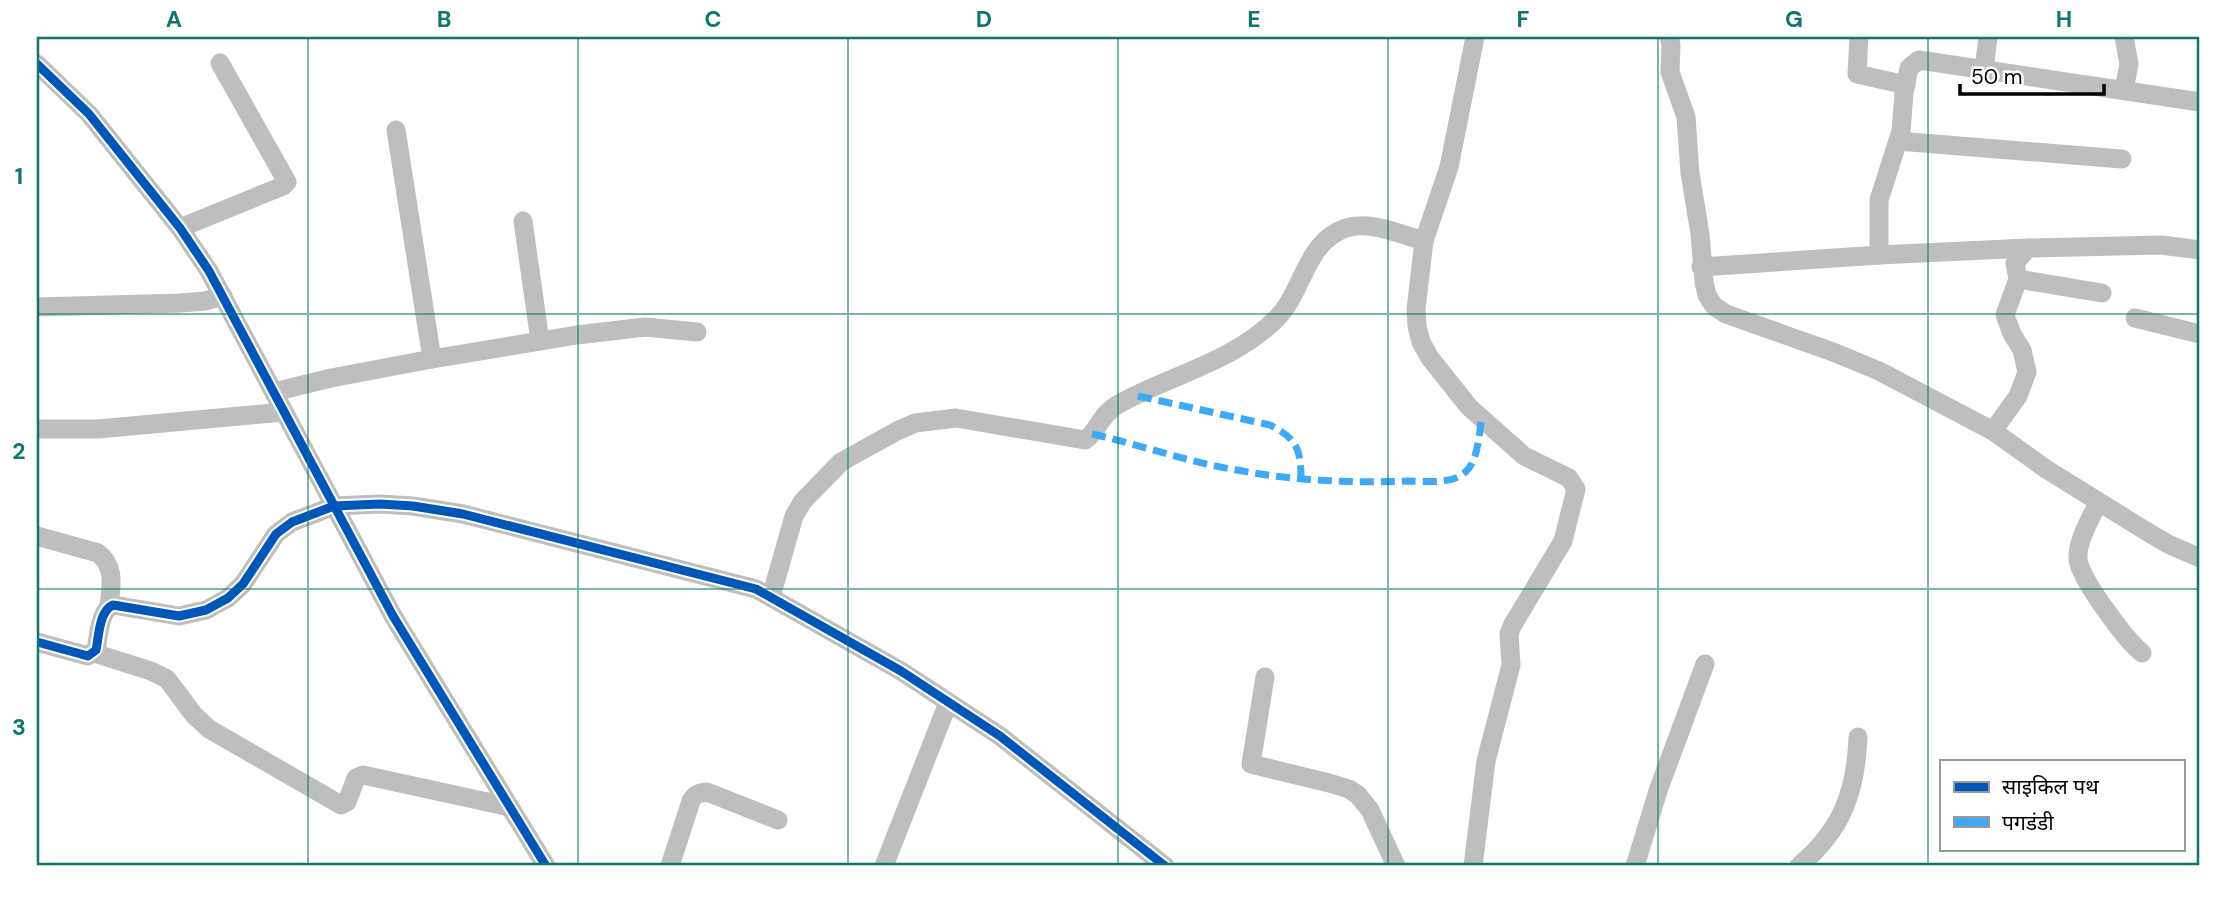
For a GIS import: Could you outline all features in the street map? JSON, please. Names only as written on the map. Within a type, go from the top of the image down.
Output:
[{"type":"street","points":[[1473,866],[1486,761],[1511,664],[1509,634],[1563,541],[1576,489],[1569,478],[1524,456],[1469,407],[1430,358],[1421,342],[1417,326],[1416,309],[1424,240],[1449,167],[1475,37]]},
{"type":"street","points":[[1669,37],[1670,72],[1686,117],[1690,173],[1700,234],[1701,267],[1707,295],[1714,306],[1726,314],[1879,371],[1993,431],[2098,502],[2168,544],[2200,558]]},
{"type":"street","points":[[1859,37],[1857,74],[1906,85]]},
{"type":"street","points":[[1984,69],[1988,37]]},
{"type":"street","points":[[2124,37],[2129,64],[2124,90]]},
{"type":"street","points":[[1879,255],[1879,200],[1898,141],[1909,68],[1919,60],[2200,102]]},
{"type":"street","points":[[180,228],[287,182],[220,63]]},
{"type":"street","points":[[37,64],[89,114],[180,228],[209,271],[393,616],[546,866]]},
{"type":"street","points":[[396,130],[432,359]]},
{"type":"street","points":[[1898,141],[2122,159]]},
{"type":"street","points":[[523,221],[540,341]]},
{"type":"street","points":[[771,597],[794,516],[803,501],[841,462],[897,431],[915,424],[956,418],[1085,440],[1092,434],[1098,422],[1115,406],[1210,363],[1264,330],[1290,302],[1322,243],[1335,233],[1351,226],[1366,225],[1424,240]]},
{"type":"street","points":[[1701,267],[2028,248],[2161,245],[2200,250]]},
{"type":"street","points":[[1993,431],[2018,396],[2027,372],[2022,350],[2005,315],[2018,279],[2015,263],[2028,248]]},
{"type":"street","points":[[2018,279],[2102,293]]},
{"type":"street","points":[[37,307],[181,303],[223,296]]},
{"type":"street","points":[[2135,318],[2200,334]]},
{"type":"street","points":[[274,392],[432,359],[540,341],[645,327],[697,332]]},
{"type":"street","points":[[37,429],[98,429],[284,412]]},
{"type":"street","points":[[2098,502],[2080,545],[2080,568],[2126,638],[2143,653]]},
{"type":"street","points":[[108,607],[113,605],[179,616],[206,610],[228,598],[243,584],[276,534],[292,522],[334,506],[402,505],[463,514],[756,589],[901,671],[1000,736],[1165,866]]},
{"type":"street","points":[[37,536],[98,552],[106,559],[112,575],[108,607],[104,612],[94,653]]},
{"type":"street","points":[[37,642],[88,656],[94,653],[151,671],[167,679],[194,715],[209,729],[341,805],[347,802],[356,778],[362,775],[510,807]]},
{"type":"street","points":[[1635,866],[1659,788],[1705,664]]},
{"type":"street","points":[[1265,677],[1251,764],[1329,783],[1358,795],[1370,810],[1396,866]]},
{"type":"street","points":[[884,866],[948,703]]},
{"type":"street","points":[[1799,866],[1819,849],[1844,810],[1852,790],[1857,764],[1858,737]]},
{"type":"street","points":[[670,866],[694,795],[707,792],[778,820]]},
{"type":"marked path","points":[[1138,396],[1270,425],[1286,435],[1296,446],[1301,479]]},
{"type":"marked path","points":[[1092,434],[1201,463],[1279,477],[1365,482],[1434,481],[1454,479],[1471,465],[1477,450],[1482,418]]},
{"type":"cycle path","points":[[37,64],[89,114],[180,228],[209,271],[393,616],[546,866]]},
{"type":"cycle path","points":[[37,642],[88,656],[96,650],[102,618],[113,605],[179,616],[206,610],[228,598],[243,584],[276,534],[292,522],[334,506],[413,506],[463,514],[756,589],[901,671],[1000,736],[1165,866]]}]
